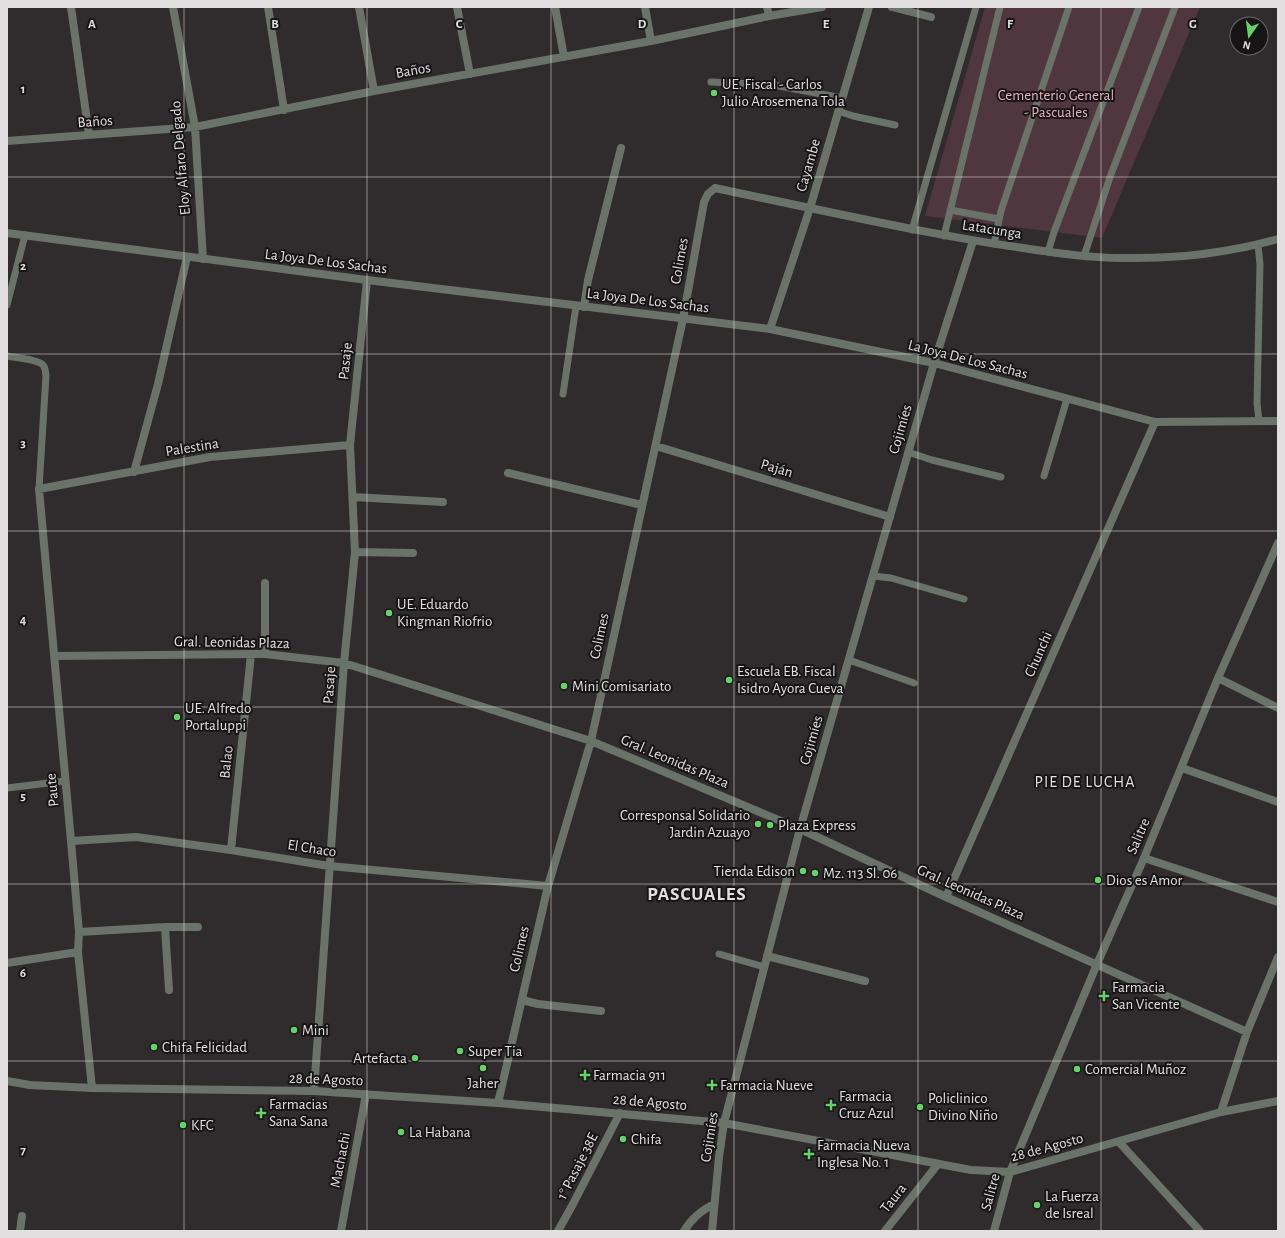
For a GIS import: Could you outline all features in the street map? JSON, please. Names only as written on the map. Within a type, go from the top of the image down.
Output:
[{"type":"street","points":[[71,7],[89,135]]},
{"type":"street","name":"Eloy Alfaro Delgado","points":[[173,7],[195,127],[203,259]]},
{"type":"street","points":[[268,7],[284,110]]},
{"type":"street","points":[[359,7],[374,91]]},
{"type":"street","points":[[457,7],[470,74]]},
{"type":"street","points":[[555,7],[564,57]]},
{"type":"street","points":[[645,7],[651,41]]},
{"type":"street","points":[[767,7],[769,16]]},
{"type":"street","name":"Baños","points":[[7,141],[195,127],[374,91],[651,41],[769,16],[822,7]]},
{"type":"street","name":"Cayambe","points":[[770,329],[810,208],[869,7]]},
{"type":"street","points":[[892,7],[931,17]]},
{"type":"street","points":[[580,306],[588,280],[621,148]]},
{"type":"street","name":"Latacunga","points":[[708,194],[715,188],[944,236],[1084,256],[1123,258],[1192,256],[1258,245],[1278,239]]},
{"type":"street","name":"Colimes","points":[[498,1103],[548,886],[591,740],[683,319],[704,202],[708,194]]},
{"type":"street","name":"La Joya De Los Sachas","points":[[7,233],[367,280],[770,329],[934,363],[1155,422],[1278,421]]},
{"type":"street","name":"Cojimíes","points":[[712,1231],[724,1123],[800,829],[934,363],[973,240]]},
{"type":"street","points":[[134,472],[158,384],[188,257]]},
{"type":"street","name":"Pasaje","points":[[314,1091],[344,663],[355,552],[350,445],[367,280]]},
{"type":"street","name":"Chunchi","points":[[946,897],[1155,422]]},
{"type":"street","name":"Palestina","points":[[39,489],[210,457],[350,445]]},
{"type":"street","name":"Paján","points":[[656,446],[890,517]]},
{"type":"street","points":[[508,473],[642,505]]},
{"type":"street","name":"Paute","points":[[39,489],[79,932],[78,952],[92,1088]]},
{"type":"street","points":[[353,497],[443,502]]},
{"type":"street","name":"Salitre","points":[[995,1227],[1010,1172],[1097,964],[1182,768],[1218,678],[1278,543]]},
{"type":"street","points":[[355,552],[413,553]]},
{"type":"street","points":[[265,584],[265,654]]},
{"type":"street","name":"Balao","points":[[230,850],[251,654]]},
{"type":"street","name":"Gral. Leonidas Plaza","points":[[55,656],[265,654],[344,663],[591,740],[800,829],[946,897],[1247,1032]]},
{"type":"street","points":[[1218,678],[1278,708]]},
{"type":"street","points":[[1182,768],[1278,802]]},
{"type":"street","name":"El Chaco","points":[[71,841],[136,837],[330,866],[548,886]]},
{"type":"street","points":[[1144,858],[1278,902]]},
{"type":"street","points":[[79,932],[165,927],[198,927]]},
{"type":"street","points":[[165,927],[168,990]]},
{"type":"street","points":[[7,963],[78,952]]},
{"type":"street","points":[[767,956],[865,981]]},
{"type":"street","points":[[1221,1112],[1247,1032],[1278,958]]},
{"type":"street","points":[[522,1000],[538,1004],[601,1011]]},
{"type":"street","name":"28 de Agosto","points":[[7,1081],[92,1088],[314,1091],[498,1103],[620,1113],[724,1123],[971,1170],[1010,1172],[1221,1112],[1278,1101]]},
{"type":"street","name":"Machachi","points":[[341,1231],[366,1094]]},
{"type":"street","name":"1° Pasaje 38E","points":[[558,1231],[620,1113]]},
{"type":"street","points":[[1119,1142],[1200,1231]]},
{"type":"street","name":"Taura","points":[[885,1231],[938,1164]]},
{"type":"street","points":[[684,1231],[690,1221],[714,1204]]},
{"type":"street","points":[[20,1231],[22,1216]]},
{"type":"street","points":[[995,1227],[1002,1231]]},
{"type":"lane","points":[[912,230],[976,7]]},
{"type":"lane","points":[[944,236],[1000,7]]},
{"type":"lane","points":[[994,244],[999,219],[1069,7]]},
{"type":"lane","points":[[1048,252],[1054,232],[1139,7]]},
{"type":"lane","points":[[1084,256],[1110,177],[1175,7]]},
{"type":"lane","points":[[711,82],[774,85],[842,98]]},
{"type":"lane","points":[[838,111],[853,116],[895,125]]},
{"type":"lane","points":[[950,210],[999,219]]},
{"type":"lane","points":[[7,305],[25,235]]},
{"type":"lane","points":[[1258,245],[1260,264],[1257,402],[1259,421]]},
{"type":"lane","points":[[562,394],[580,306]]},
{"type":"lane","points":[[7,356],[34,361],[43,365],[45,368],[46,375],[39,489]]},
{"type":"lane","points":[[1044,476],[1067,399]]},
{"type":"lane","points":[[908,452],[932,460],[1000,477]]},
{"type":"lane","points":[[873,576],[891,578],[964,599]]},
{"type":"lane","points":[[849,660],[914,683]]},
{"type":"lane","points":[[7,788],[65,781]]},
{"type":"lane","points":[[719,954],[764,967]]},
{"type":"green space","name":"Cementerio General - Pascuales","points":[[985,7],[1200,7],[1102,238],[925,216]]},
{"type":"place","name":"UE. Fiscal - Carlos Julio Arosemena Tola","points":[[714,93]]},
{"type":"place","name":"UE. Eduardo Kingman Riofrio","points":[[389,613]]},
{"type":"place","name":"Escuela EB. Fiscal Isidro Ayora Cueva","points":[[729,680]]},
{"type":"place","name":"Mini Comisariato","points":[[564,686]]},
{"type":"place","name":"UE. Alfredo Portaluppi","points":[[177,717]]},
{"type":"place","name":"Corresponsal Solidario Jardin Azuayo","points":[[758,824]]},
{"type":"place","name":"Plaza Express","points":[[770,825]]},
{"type":"place","name":"Tienda Edison","points":[[803,871]]},
{"type":"place","name":"Mz. 113 Sl. 06","points":[[815,873]]},
{"type":"place","name":"Dios es Amor","points":[[1098,880]]},
{"type":"place","name":"Farmacia San Vicente","points":[[1104,996]]},
{"type":"place","name":"Mini","points":[[294,1030]]},
{"type":"place","name":"Chifa Felicidad","points":[[154,1047]]},
{"type":"place","name":"Super Tia","points":[[460,1051]]},
{"type":"place","name":"Artefacta","points":[[415,1058]]},
{"type":"place","name":"Jaher","points":[[483,1068]]},
{"type":"place","name":"Comercial Muñoz","points":[[1077,1069]]},
{"type":"place","name":"Farmacia 911","points":[[585,1075]]},
{"type":"place","name":"Farmacia Nueve","points":[[712,1085]]},
{"type":"place","name":"Farmacia Cruz Azul","points":[[831,1105]]},
{"type":"place","name":"Policlinico Divino Niño","points":[[920,1107]]},
{"type":"place","name":"Farmacias Sana Sana","points":[[261,1113]]},
{"type":"place","name":"KFC","points":[[183,1125]]},
{"type":"place","name":"La Habana","points":[[401,1132]]},
{"type":"place","name":"Chifa","points":[[623,1139]]},
{"type":"place","name":"Farmacia Nueva Inglesa No. 1","points":[[809,1154]]},
{"type":"place","name":"La Fuerza de Isreal","points":[[1037,1205]]},
{"type":"district","name":"PIE DE LUCHA","points":[[1085,781]]},
{"type":"district","name":"PASCUALES","points":[[697,893]]}]
